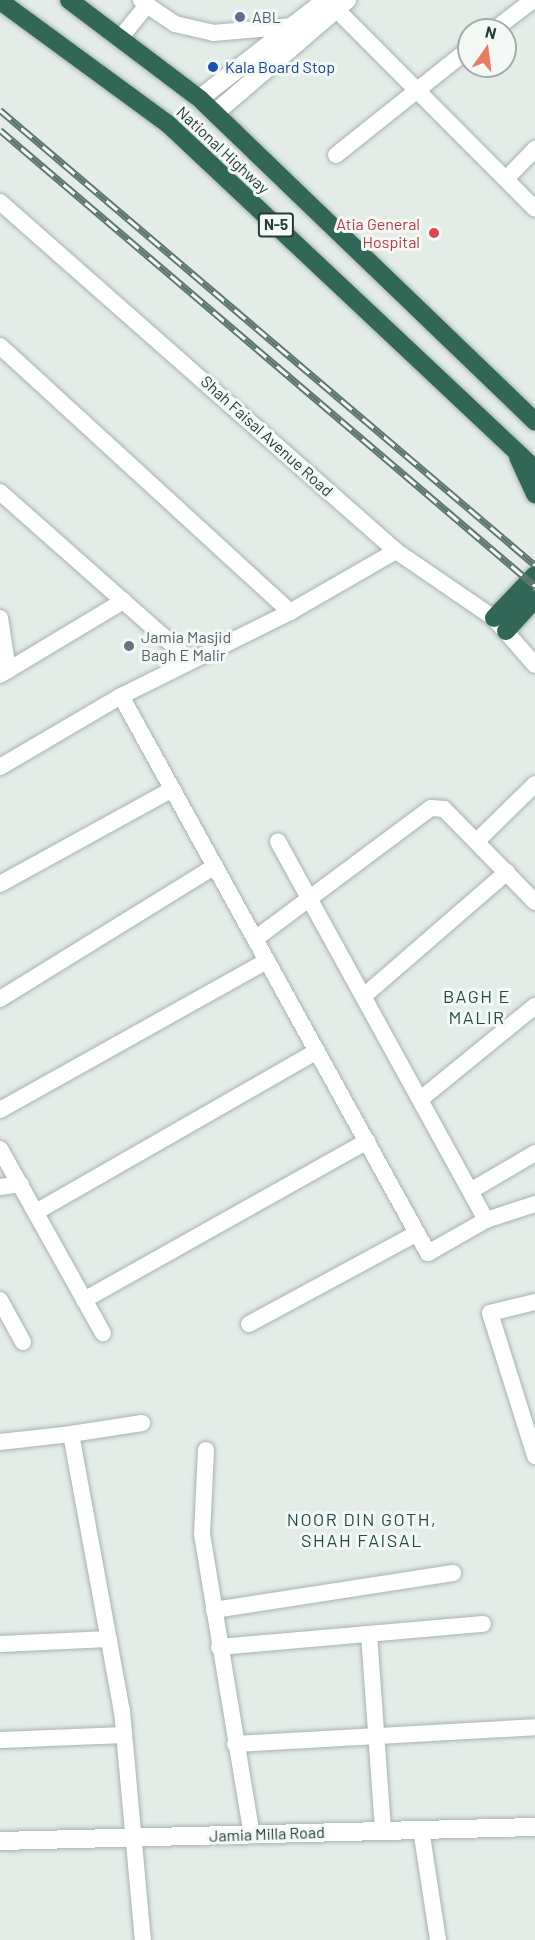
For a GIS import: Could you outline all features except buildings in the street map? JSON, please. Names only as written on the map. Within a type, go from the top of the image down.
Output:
[{"type":"highway","name":"National Highway","points":[[69,0],[215,113],[535,421]]},
{"type":"highway","name":"National Highway","points":[[0,1],[168,124],[535,469]]},
{"type":"highway","points":[[514,449],[535,494]]},
{"type":"highway","points":[[500,624],[535,575]]},
{"type":"highway","points":[[500,624],[535,599]]},
{"type":"main road","points":[[199,99],[294,26],[334,2]]},
{"type":"main road","points":[[215,113],[334,2]]},
{"type":"main road","name":"Jamia Milla Road","points":[[0,1841],[535,1827]]},
{"type":"street","points":[[510,18],[533,0]]},
{"type":"street","points":[[334,2],[535,209]]},
{"type":"street","points":[[121,38],[144,3],[175,24],[213,33],[294,26]]},
{"type":"street","points":[[336,155],[457,58]]},
{"type":"street","points":[[506,179],[535,149]]},
{"type":"street","name":"Shah Faisal Avenue Road","points":[[0,202],[396,551],[500,624],[535,665]]},
{"type":"street","points":[[0,346],[290,612]]},
{"type":"street","points":[[0,492],[191,661]]},
{"type":"street","points":[[0,767],[121,696],[290,612],[396,551]]},
{"type":"street","points":[[0,618],[4,673],[123,601]]},
{"type":"street","points":[[121,696],[428,1253],[486,1220],[535,1204]]},
{"type":"street","points":[[477,841],[535,784]]},
{"type":"street","points":[[0,885],[173,789]]},
{"type":"street","points":[[255,939],[309,896],[430,808],[444,809],[535,902]]},
{"type":"street","points":[[278,842],[422,1098],[486,1220]]},
{"type":"street","points":[[0,999],[215,866]]},
{"type":"street","points":[[365,995],[507,872]]},
{"type":"street","points":[[0,1110],[267,961]]},
{"type":"street","points":[[422,1098],[535,1006]]},
{"type":"street","points":[[36,1212],[317,1051]]},
{"type":"street","points":[[84,1300],[366,1141]]},
{"type":"street","points":[[0,1149],[103,1333]]},
{"type":"street","points":[[472,1190],[535,1153]]},
{"type":"street","points":[[0,1187],[21,1184]]},
{"type":"street","points":[[249,1324],[417,1233]]},
{"type":"street","points":[[0,1300],[22,1342]]},
{"type":"street","points":[[535,1302],[490,1313],[535,1456]]},
{"type":"street","points":[[0,1442],[142,1423]]},
{"type":"street","points":[[71,1434],[109,1639],[124,1735],[130,1837],[143,1940]]},
{"type":"street","points":[[206,1450],[202,1534],[235,1744],[252,1835]]},
{"type":"street","points":[[214,1610],[453,1573]]},
{"type":"street","points":[[219,1647],[483,1624]]},
{"type":"street","points":[[369,1634],[378,1736],[382,1830]]},
{"type":"street","points":[[0,1644],[109,1639]]},
{"type":"street","points":[[235,1744],[535,1727]]},
{"type":"street","points":[[0,1740],[124,1735]]},
{"type":"street","points":[[421,1829],[438,1940]]},
{"type":"railway","points":[[0,110],[535,565]]},
{"type":"railway","points":[[0,130],[535,586]]},
{"type":"place","name":"ABL","points":[[240,17]]},
{"type":"place","name":"Kala Board Stop","points":[[213,67]]},
{"type":"place","name":"Atia General Hospital","points":[[434,233]]},
{"type":"place","name":"Jamia Masjid Bagh E Malir","points":[[129,646]]},
{"type":"district","name":"BAGH E MALIR","points":[[477,1007]]},
{"type":"district","name":"NOOR DIN GOTH, SHAH FAISAL","points":[[362,1530]]}]
